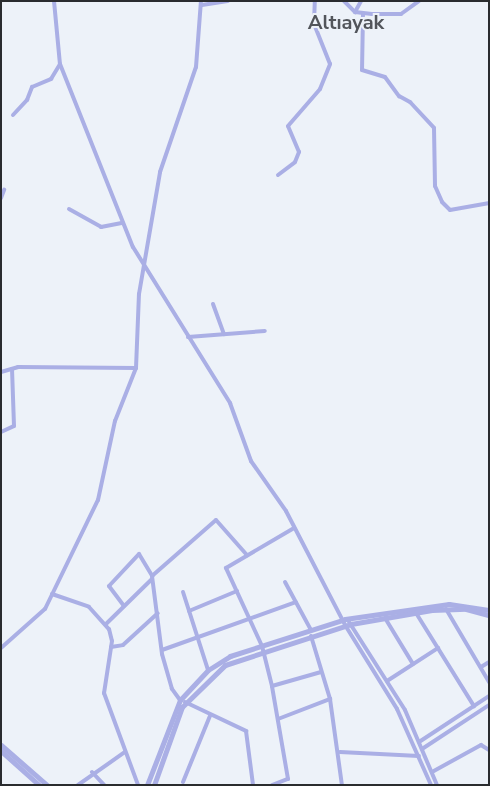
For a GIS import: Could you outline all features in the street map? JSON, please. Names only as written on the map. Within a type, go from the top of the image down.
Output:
[{"type":"street","points":[[54,1],[60,64],[103,166],[122,223],[145,268],[230,403],[251,461],[294,528],[397,709],[431,785]]},
{"type":"street","points":[[1,648],[38,620],[96,507],[115,421],[136,368],[139,302],[161,167],[183,113],[198,59],[201,3],[228,1]]},
{"type":"street","points":[[278,175],[295,162],[300,152],[288,126],[320,89],[330,64],[314,24],[315,1]]},
{"type":"street","points":[[344,1],[355,12],[364,14],[401,14],[419,1]]},
{"type":"street","points":[[355,12],[361,1]]},
{"type":"street","points":[[364,14],[362,70],[385,77],[399,96],[410,102],[434,128],[435,186],[442,202],[450,210],[489,203]]},
{"type":"street","points":[[13,115],[27,100],[32,87],[51,78],[60,64]]},
{"type":"street","points":[[1,198],[4,190]]},
{"type":"street","points":[[70,210],[101,227],[122,223]]},
{"type":"street","points":[[213,304],[224,334]]},
{"type":"street","points":[[188,337],[265,331]]},
{"type":"street","points":[[1,372],[12,369],[136,368]]},
{"type":"street","points":[[1,432],[14,426],[12,369]]},
{"type":"street","points":[[106,624],[152,577],[216,520],[247,555]]},
{"type":"street","points":[[272,785],[288,779],[272,686],[263,649],[226,568],[294,528]]},
{"type":"street","points":[[124,606],[109,586],[139,554],[152,577],[162,650],[172,689],[183,701],[210,716],[246,731],[253,785]]},
{"type":"street","points":[[286,582],[311,633],[330,699],[340,752],[342,785]]},
{"type":"street","points":[[189,611],[237,591]]},
{"type":"street","points":[[183,592],[208,670]]},
{"type":"street","points":[[52,594],[89,607],[106,624],[111,635],[104,694],[138,785]]},
{"type":"street","points":[[162,650],[296,602]]},
{"type":"street","points":[[154,785],[183,701],[218,669],[263,649],[347,623],[449,604],[489,610]]},
{"type":"street","points":[[347,623],[446,609],[489,615]]},
{"type":"street","points":[[446,609],[489,682]]},
{"type":"street","points":[[111,647],[123,645],[158,613]]},
{"type":"street","points":[[416,613],[474,706]]},
{"type":"street","points":[[385,618],[413,664]]},
{"type":"street","points":[[347,623],[387,681],[419,742],[437,785]]},
{"type":"street","points":[[387,681],[438,648]]},
{"type":"street","points":[[147,785],[183,701],[208,670],[230,656],[263,649]]},
{"type":"street","points":[[480,667],[489,662]]},
{"type":"street","points":[[272,686],[321,672]]},
{"type":"street","points":[[419,742],[489,696]]},
{"type":"street","points":[[278,719],[330,699]]},
{"type":"street","points":[[422,749],[489,706]]},
{"type":"street","points":[[183,782],[210,716]]},
{"type":"street","points":[[1,745],[47,785]]},
{"type":"street","points":[[432,772],[481,745],[489,750]]},
{"type":"street","points":[[1,752],[39,785]]},
{"type":"street","points":[[78,785],[92,772],[125,752]]},
{"type":"street","points":[[340,752],[419,756]]},
{"type":"street","points":[[92,772],[104,785]]},
{"type":"district","name":"Altıayak","points":[[346,22]]}]
